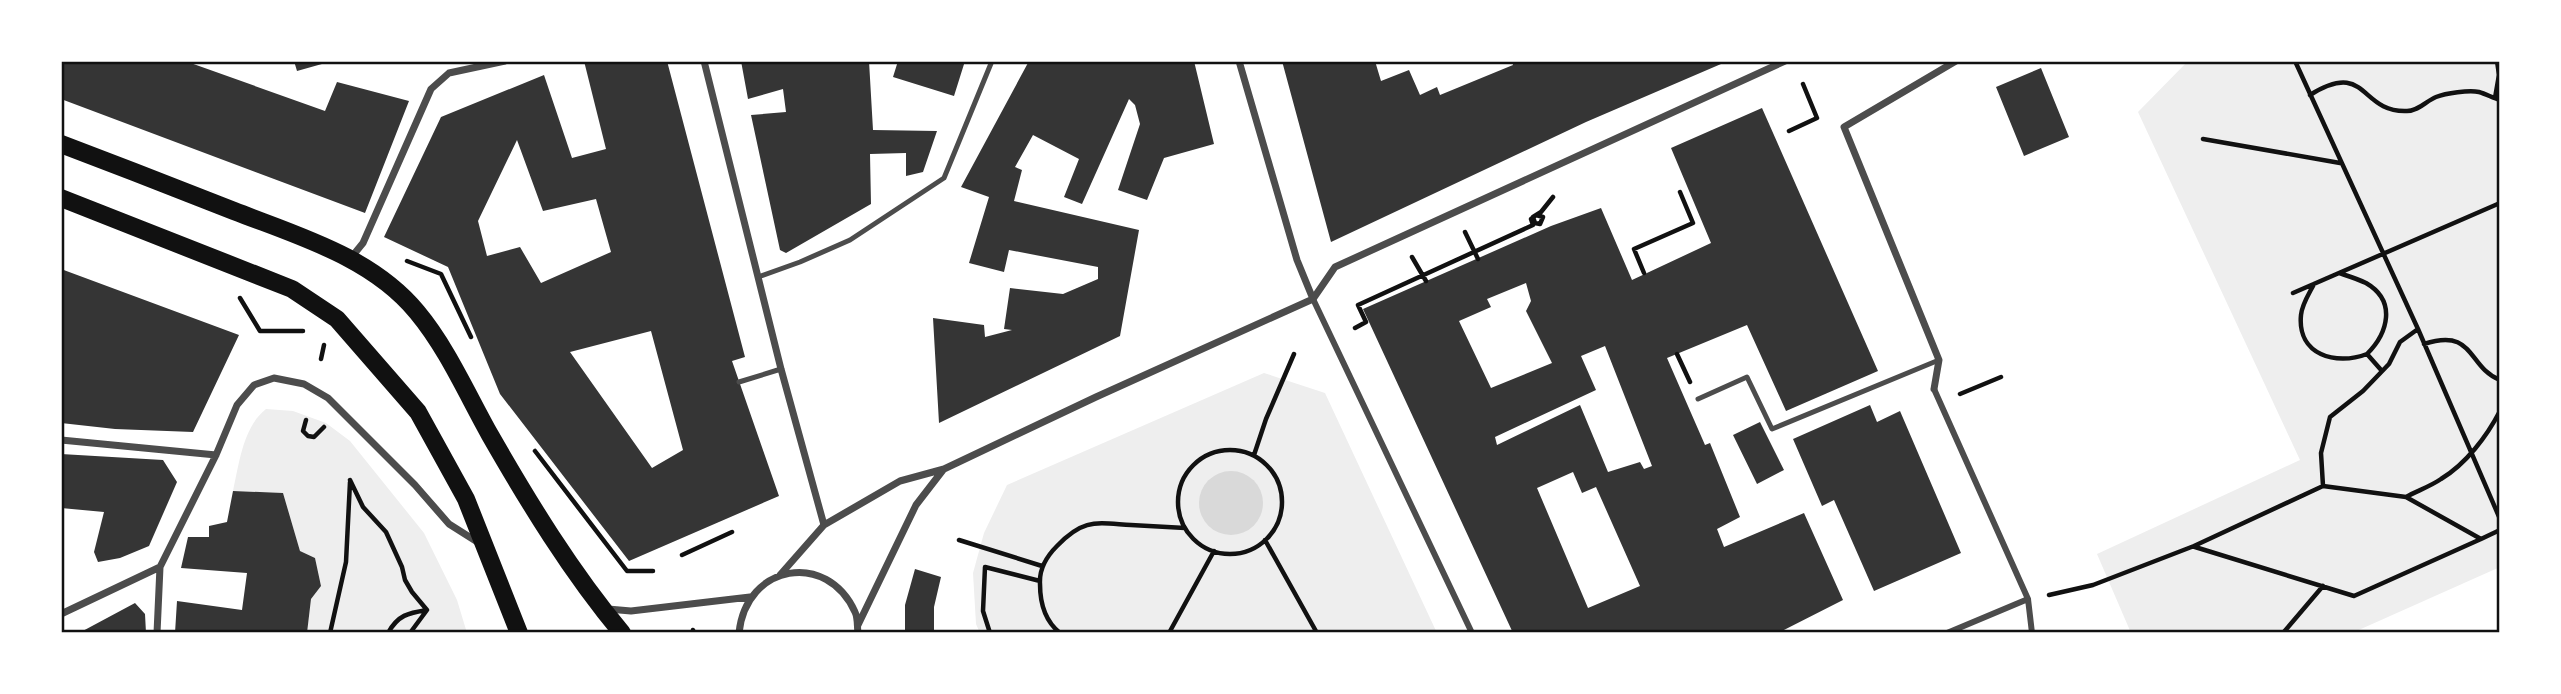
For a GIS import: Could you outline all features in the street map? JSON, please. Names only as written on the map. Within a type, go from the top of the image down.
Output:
[{"type":"main road","points":[[61,144],[314,243],[375,273],[418,312],[439,343],[497,447],[551,535],[602,609],[622,633]]},
{"type":"main road","points":[[61,198],[292,289],[337,319],[418,412],[466,499],[519,633]]},
{"type":"street","points":[[350,259],[363,243],[431,89],[449,73],[505,61]]},
{"type":"street","points":[[704,61],[781,369],[824,525]]},
{"type":"street","points":[[1239,61],[1297,260],[1472,633]]},
{"type":"street","points":[[739,633],[741,613],[750,597],[763,584],[780,575],[824,525],[900,481],[944,469],[1313,299],[1335,267],[1786,61]]},
{"type":"street","points":[[1956,61],[1844,127],[1939,360],[1934,389],[2028,599],[2032,633]]},
{"type":"street","points":[[157,633],[160,567],[216,455],[237,405],[254,386],[274,378],[304,384],[328,398],[415,485],[449,524],[485,547]]},
{"type":"street","points":[[61,440],[216,455]]},
{"type":"street","points":[[858,629],[916,505],[944,469]]},
{"type":"street","points":[[61,614],[160,567]]},
{"type":"street","points":[[780,575],[804,572],[826,579],[845,594],[857,614],[858,629]]},
{"type":"street","points":[[602,609],[631,611],[750,597]]},
{"type":"street","points":[[1947,633],[2028,599]]},
{"type":"lane","points":[[758,276],[800,262],[850,240],[944,178],[992,61]]},
{"type":"lane","points":[[1698,399],[1747,377],[1772,429],[1939,360]]},
{"type":"lane","points":[[739,382],[781,369]]},
{"type":"path","points":[[2295,61],[2418,329],[2500,519]]},
{"type":"path","points":[[2310,95],[2327,84],[2342,80],[2361,87],[2383,108],[2407,111],[2419,108],[2437,97],[2476,91],[2497,99],[2497,61]]},
{"type":"path","points":[[1789,131],[1817,118],[1803,84]]},
{"type":"path","points":[[2203,139],[2341,163]]},
{"type":"path","points":[[1644,273],[1633,249],[1693,223],[1680,192]]},
{"type":"path","points":[[1355,328],[1366,322],[1358,305],[1533,225],[1531,219],[1536,215],[1543,217],[1540,224],[1533,221],[1533,217],[1534,214],[1541,212],[1553,197]]},
{"type":"path","points":[[2293,293],[2500,203]]},
{"type":"path","points":[[1463,228],[1478,259]]},
{"type":"path","points":[[1410,253],[1426,281]]},
{"type":"path","points":[[2314,284],[2301,313],[2301,330],[2308,343],[2318,353],[2331,359],[2343,361],[2367,354],[2384,334],[2387,318],[2384,304],[2367,284],[2337,273]]},
{"type":"path","points":[[2323,486],[2321,453],[2330,417],[2363,391],[2389,364],[2400,342],[2418,329]]},
{"type":"path","points":[[2424,344],[2440,339],[2461,343],[2476,356],[2484,372],[2500,380]]},
{"type":"path","points":[[1254,455],[1294,354]]},
{"type":"path","points":[[1677,354],[1698,399]]},
{"type":"path","points":[[2367,354],[2382,371]]},
{"type":"path","points":[[1941,403],[2001,377]]},
{"type":"path","points":[[1967,382],[1970,390]]},
{"type":"path","points":[[2406,497],[2442,479],[2471,453],[2492,427],[2500,411]]},
{"type":"path","points":[[306,420],[303,431],[308,436],[314,437],[324,427]]},
{"type":"path","points":[[1222,450],[1238,450],[1254,455],[1267,465],[1277,479],[1282,495],[1281,512],[1276,527],[1265,540],[1241,553],[1214,551],[1196,541],[1185,528],[1179,512],[1183,479],[1193,465],[1206,455],[1222,450]]},
{"type":"path","points":[[330,633],[346,562],[350,480],[363,508],[387,532],[405,580],[427,610]]},
{"type":"path","points":[[2028,599],[2093,585],[2194,546],[2323,486],[2406,497],[2481,539]]},
{"type":"path","points":[[1060,633],[1052,626],[1041,604],[1040,581],[1042,566],[1054,548],[1071,532],[1101,522],[1185,528]]},
{"type":"path","points":[[2194,546],[2354,596],[2500,530]]},
{"type":"path","points":[[682,555],[732,532]]},
{"type":"path","points":[[1265,540],[1317,633]]},
{"type":"path","points":[[959,541],[1042,566]]},
{"type":"path","points":[[1169,633],[1214,551]]},
{"type":"path","points":[[989,633],[983,611],[985,567],[1040,581]]},
{"type":"path","points":[[2283,633],[2323,586]]},
{"type":"path","points":[[388,633],[404,614],[427,610]]},
{"type":"path","points":[[410,633],[427,610]]},
{"type":"shaded area","points":[[2188,61],[2500,61],[2500,567],[2352,633],[2131,633],[2097,554],[2300,460],[2138,112]]},
{"type":"shaded area","points":[[1264,373],[1325,393],[1437,633],[980,633],[976,624],[973,573],[984,533],[1007,485]]},
{"type":"shaded area","points":[[266,409],[293,411],[326,423],[350,441],[424,533],[457,600],[467,633],[307,633],[311,599],[321,586],[315,558],[300,551],[283,493],[233,491],[247,436]]},
{"type":"shaded area","points":[[1231,471],[1254,480],[1263,503],[1254,526],[1231,535],[1208,526],[1199,503],[1208,480]]},
{"type":"building","points":[[61,61],[185,61],[325,111],[337,82],[409,101],[365,213],[61,99]]},
{"type":"building","points":[[294,61],[329,61],[329,62],[297,71]]},
{"type":"building","points":[[584,61],[667,61],[745,357],[732,361],[779,496],[629,561],[500,394],[448,267],[384,237],[441,117],[544,75],[572,158],[606,149]],"holes":[[[517,140],[543,211],[596,199],[611,252],[541,283],[520,247],[487,256],[478,221]],[[651,331],[683,450],[652,468],[570,352]]]},
{"type":"building","points":[[741,61],[869,61],[873,130],[937,131],[923,172],[906,176],[906,153],[870,154],[871,204],[786,253],[780,250],[751,115],[786,112],[783,89],[748,99]]},
{"type":"building","points":[[898,61],[965,61],[954,96],[893,77]]},
{"type":"building","points":[[1029,61],[1194,61],[1214,144],[1164,158],[1147,200],[1118,190],[1140,124],[1135,105],[1129,99],[1082,204],[1064,197],[1079,159],[1033,135],[1015,167],[1022,170],[1014,201],[1139,230],[1120,336],[939,423],[933,318],[984,325],[985,337],[1012,330],[1004,329],[1010,288],[1063,294],[1098,279],[1098,267],[1009,250],[1004,272],[969,263],[989,197],[961,187]]},
{"type":"building","points":[[1282,61],[1375,61],[1381,81],[1409,70],[1420,95],[1437,87],[1440,95],[1513,65],[1512,61],[1728,61],[1586,122],[1331,242]]},
{"type":"building","points":[[2041,68],[2069,137],[2024,156],[1996,87]]},
{"type":"building","points":[[1762,108],[1878,371],[1786,411],[1747,325],[1667,358],[1705,445],[1710,443],[1740,517],[1717,529],[1724,547],[1804,513],[1843,600],[1778,633],[1513,633],[1363,309],[1551,226],[1601,208],[1632,280],[1711,243],[1671,148]],"holes":[[[1526,283],[1531,301],[1526,311],[1552,363],[1491,388],[1459,321],[1491,307],[1487,299]],[[1605,346],[1652,466],[1644,469],[1640,462],[1608,472],[1580,405],[1497,445],[1495,437],[1596,390],[1581,356]],[[1573,472],[1582,493],[1596,487],[1640,586],[1588,608],[1537,488]]]},
{"type":"building","points":[[61,269],[239,335],[193,432],[115,429],[61,423]]},
{"type":"building","points":[[1870,405],[1877,422],[1900,411],[1961,553],[1874,591],[1834,500],[1822,506],[1793,439]]},
{"type":"building","points":[[1760,422],[1784,470],[1757,484],[1733,435]]},
{"type":"building","points":[[61,454],[163,460],[177,482],[149,546],[120,558],[98,562],[94,552],[104,512],[61,508]]},
{"type":"building","points":[[233,491],[283,493],[300,551],[315,558],[321,586],[311,599],[307,633],[175,633],[177,601],[242,610],[247,573],[181,568],[188,537],[209,537],[209,526],[227,522]]},
{"type":"building","points":[[915,569],[941,577],[934,607],[934,633],[905,633],[905,605]]},
{"type":"building","points":[[135,603],[145,614],[146,633],[79,633]]}]
